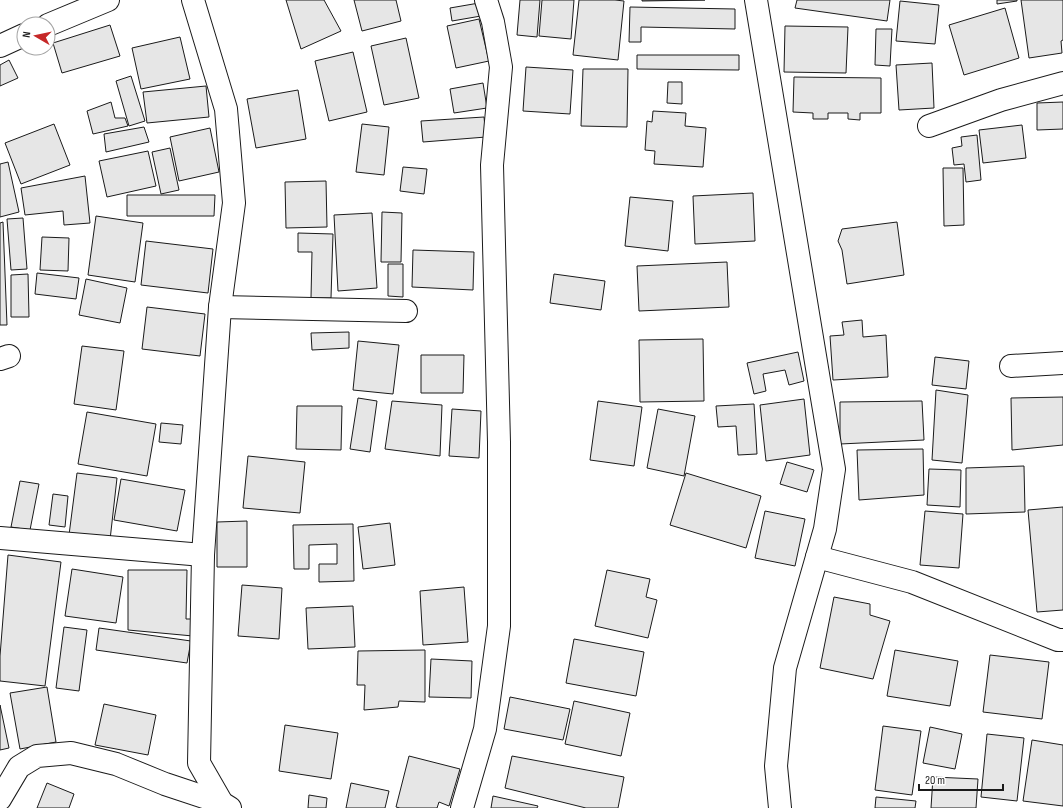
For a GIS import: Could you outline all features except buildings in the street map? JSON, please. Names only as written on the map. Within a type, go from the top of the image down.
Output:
[{"type":"street","points":[[56,22],[108,0]]},
{"type":"street","points":[[193,0],[226,109],[234,203],[220,308],[203,555],[199,763],[226,806]]},
{"type":"street","points":[[462,808],[485,729],[498,626],[498,442],[492,165],[501,67],[493,22],[486,0]]},
{"type":"street","points":[[756,0],[834,469],[825,529],[785,668],[776,766],[780,808]]},
{"type":"street","points":[[0,46],[16,39]]},
{"type":"street","points":[[929,126],[1001,100],[1063,84]]},
{"type":"street","points":[[220,308],[406,311]]},
{"type":"street","points":[[1011,366],[1063,363]]},
{"type":"street","points":[[0,538],[203,555]]},
{"type":"street","points":[[817,557],[912,582],[1058,640],[1063,640]]},
{"type":"street","points":[[0,798],[19,767],[37,756],[71,753],[116,764],[165,784],[226,806]]}]
